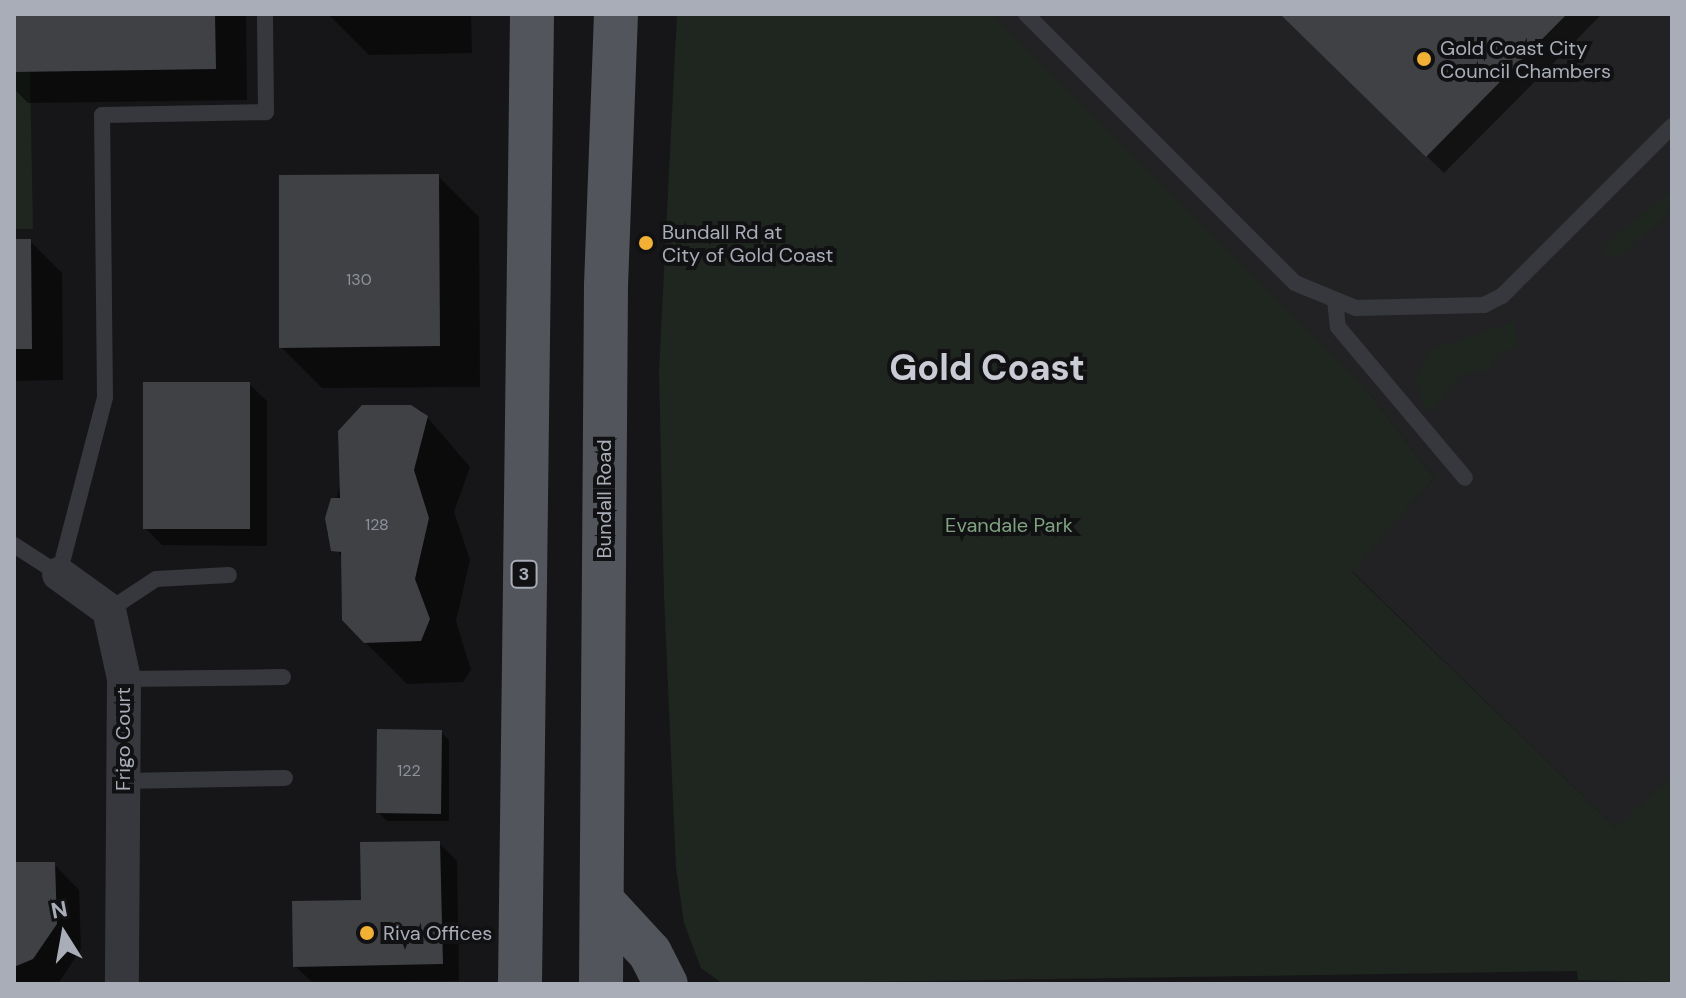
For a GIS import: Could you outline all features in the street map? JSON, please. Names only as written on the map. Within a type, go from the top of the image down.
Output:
[{"type":"main road","name":"3","points":[[520,984],[532,14]]},
{"type":"main road","name":"Bundall Road","points":[[601,984],[606,286],[616,14]]},
{"type":"main road","points":[[603,902],[650,953],[666,984]]},
{"type":"street","points":[[59,574],[109,610]]},
{"type":"street","name":"Frigo Court","points":[[109,610],[124,679],[122,984]]},
{"type":"lane","points":[[14,545],[59,574],[105,397],[102,115],[266,112],[265,14]]},
{"type":"lane","points":[[1026,14],[1295,283],[1356,308],[1484,305],[1502,296],[1672,126]]},
{"type":"lane","points":[[1335,300],[1338,327],[1465,478]]},
{"type":"lane","points":[[109,610],[156,579],[229,575]]},
{"type":"lane","points":[[124,679],[283,677]]},
{"type":"lane","points":[[123,781],[285,778]]},
{"type":"shaded area","points":[[991,14],[1672,14],[1672,775],[1617,829],[1352,571],[1434,478],[1367,390]]},
{"type":"green space","name":"Evandale Park","points":[[677,14],[991,14],[1367,390],[1434,478],[1352,572],[1616,828],[1672,775],[1672,982],[1578,980],[1577,971],[723,984],[701,968],[684,923],[676,868],[664,596],[659,371]]},
{"type":"green space","points":[[14,72],[30,72],[33,229],[14,229]]},
{"type":"green space","points":[[1672,190],[1667,216],[1617,258],[1606,255],[1606,243]]},
{"type":"green space","points":[[1515,321],[1517,347],[1499,353],[1486,371],[1463,375],[1428,414],[1415,380],[1429,350]]},
{"type":"building","points":[[14,14],[215,14],[216,69],[14,72]]},
{"type":"building","name":"Gold Coast City Council Chambers","points":[[1280,14],[1567,14],[1426,157]]},
{"type":"building","points":[[439,174],[440,346],[279,348],[279,175]]},
{"type":"building","points":[[14,239],[31,239],[32,349],[14,349]]},
{"type":"building","points":[[143,382],[250,382],[250,529],[143,529]]},
{"type":"building","points":[[362,405],[411,405],[428,416],[414,470],[429,518],[415,579],[430,619],[421,641],[364,643],[342,620],[341,552],[331,551],[325,518],[331,498],[340,498],[338,431]]},
{"type":"building","points":[[377,729],[442,730],[441,814],[376,813]]},
{"type":"building","name":"Riva Offices","points":[[440,841],[443,964],[293,967],[292,901],[361,900],[360,842]]},
{"type":"building","points":[[14,862],[55,862],[57,924],[33,959],[14,967]]},
{"type":"place","name":"Gold Coast City Council Chambers","points":[[1424,59]]},
{"type":"place","name":"Bundall Rd at City of Gold Coast","points":[[646,243]]},
{"type":"place","name":"Riva Offices","points":[[367,933]]},
{"type":"district","name":"Gold Coast","points":[[987,368]]}]
